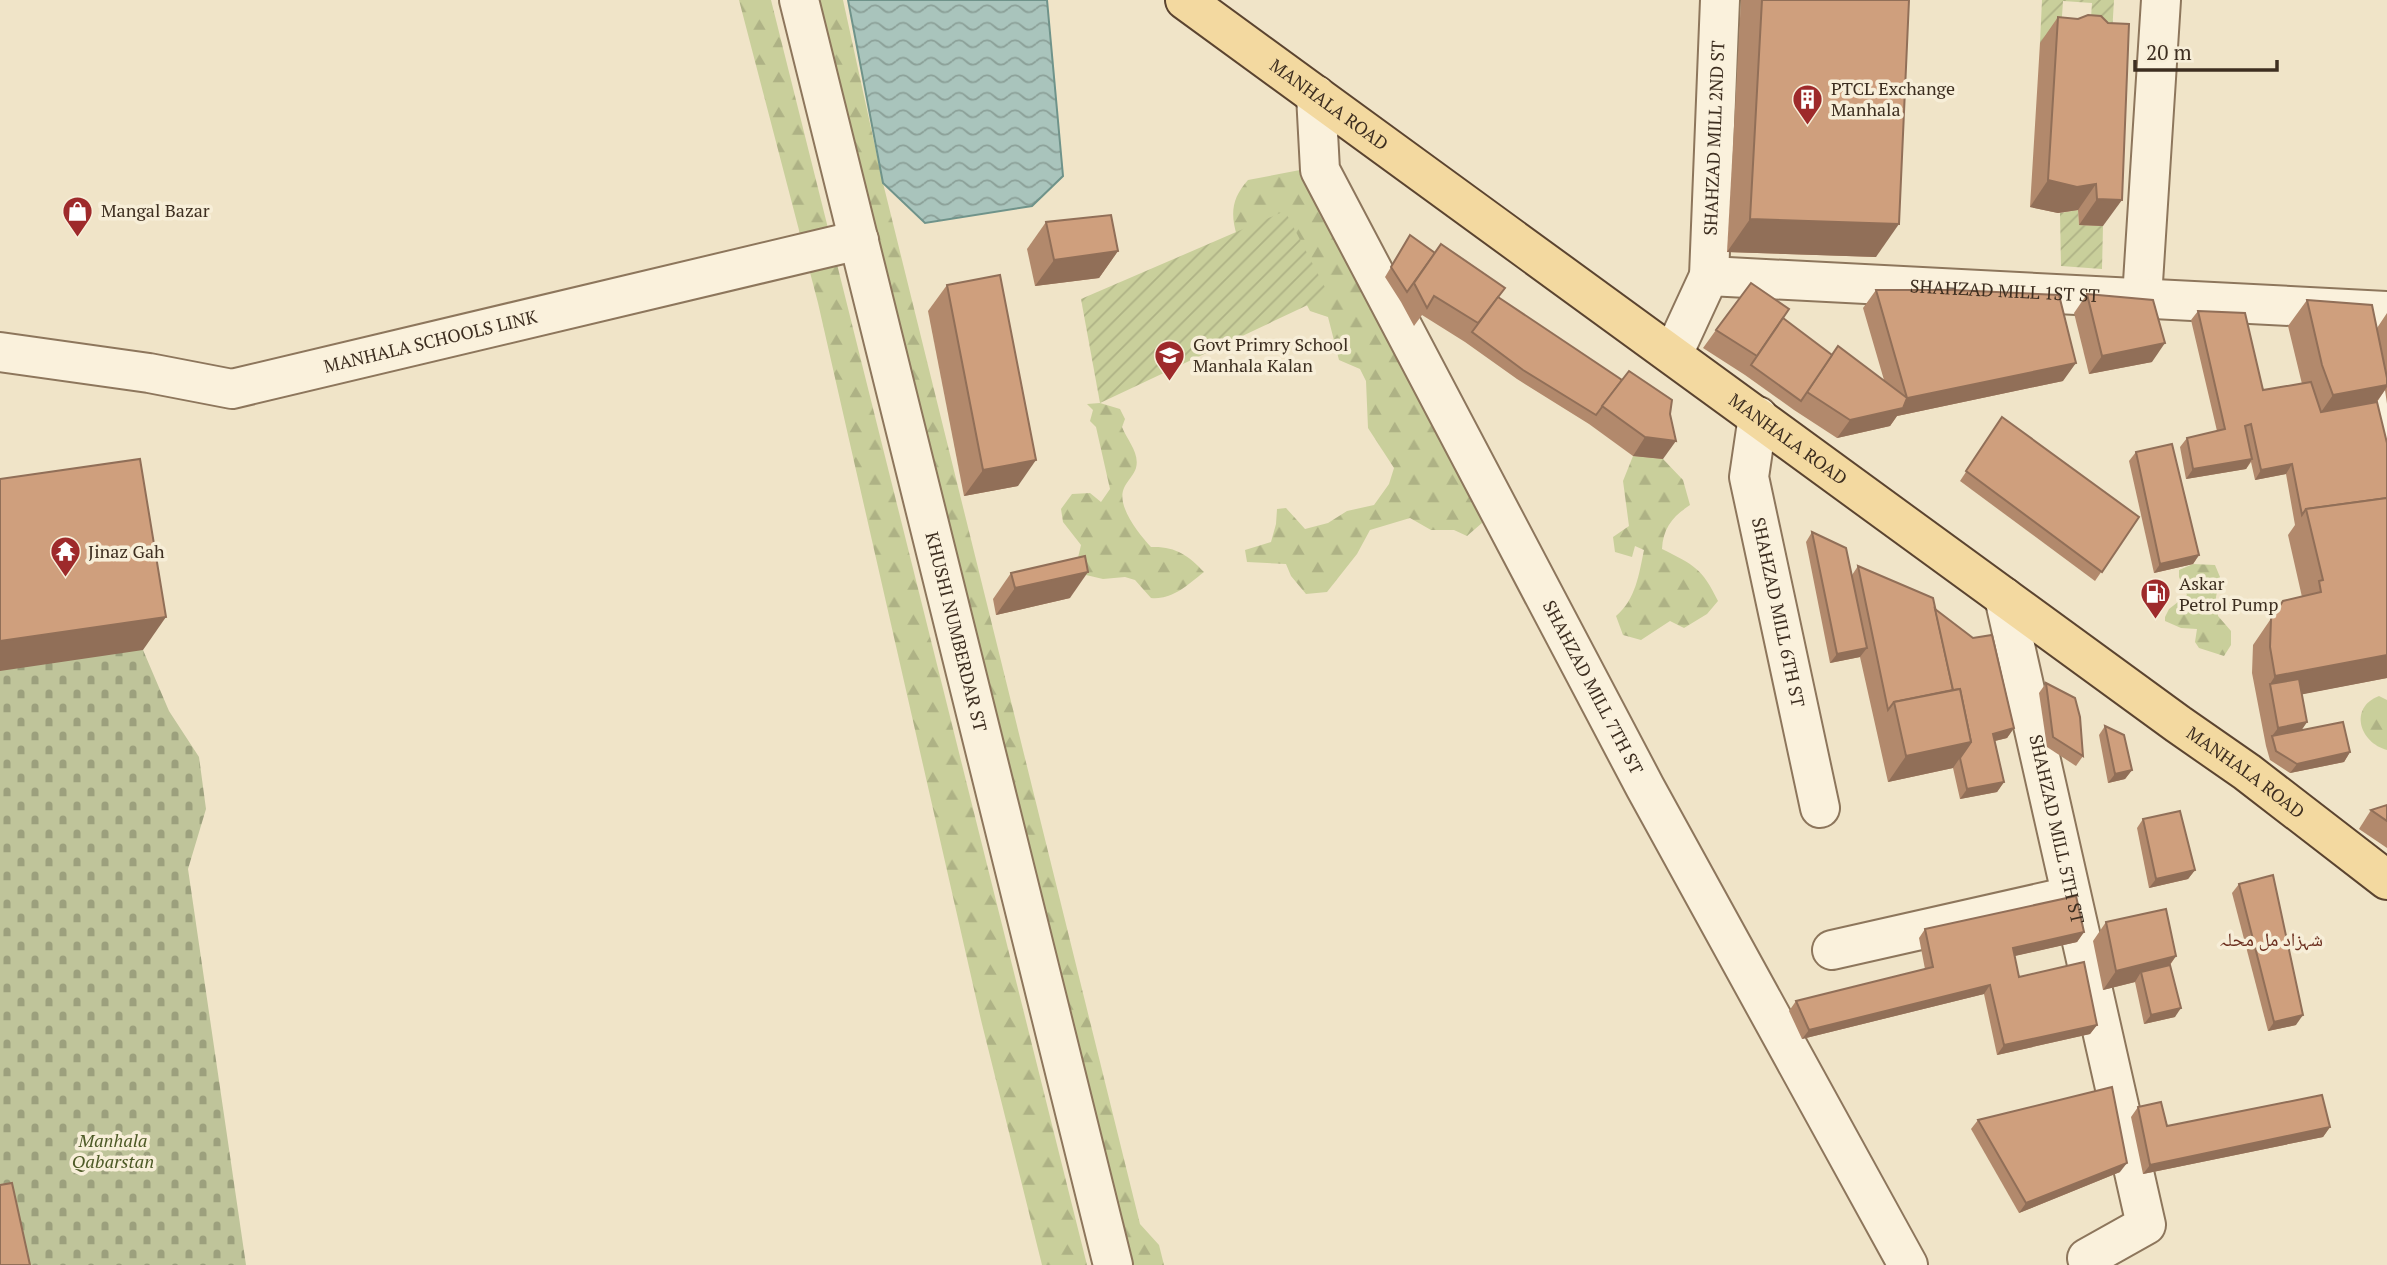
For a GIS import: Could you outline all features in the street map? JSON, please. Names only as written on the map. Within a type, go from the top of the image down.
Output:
[{"type":"main road","name":"MANHALA ROAD","points":[[1185,0],[2247,772],[2387,880]]},
{"type":"street","name":"KHUSHI NUMBERDAR ST","points":[[799,0],[1113,1265]]},
{"type":"street","name":"SHAHZAD MILL 2ND ST","points":[[1709,276],[1720,0]]},
{"type":"street","points":[[2142,299],[2161,0]]},
{"type":"street","name":"SHAHZAD MILL 7TH ST","points":[[1316,95],[1321,170],[1638,775],[1908,1265]]},
{"type":"street","name":"MANHALA SCHOOLS LINK","points":[[0,352],[149,373],[232,389],[859,240]]},
{"type":"street","name":"SHAHZAD MILL 1ST ST","points":[[1709,276],[2373,311]]},
{"type":"street","points":[[1673,354],[1709,276]]},
{"type":"street","points":[[2373,311],[2387,435]]},
{"type":"street","name":"SHAHZAD MILL 6TH ST","points":[[1758,416],[1749,477],[1820,808]]},
{"type":"street","name":"SHAHZAD MILL 5TH ST","points":[[2004,597],[2146,1225],[2085,1255]]},
{"type":"street","points":[[1832,950],[2071,896]]},
{"type":"green space","points":[[739,0],[771,0],[1087,1265],[1042,1265],[981,1020],[818,303]]},
{"type":"green space","points":[[816,0],[843,0],[883,183],[1140,1224],[1159,1245],[1164,1265],[1126,1265]]},
{"type":"green space","points":[[2042,0],[2114,0],[2111,51],[2089,49],[2092,3],[2063,1],[2060,46],[2040,43]]},
{"type":"green space","points":[[1300,170],[1490,516],[1467,536],[1454,530],[1431,530],[1410,518],[1370,530],[1357,554],[1327,592],[1306,594],[1291,576],[1286,564],[1247,562],[1245,550],[1271,542],[1277,509],[1286,508],[1305,529],[1328,523],[1347,511],[1374,505],[1389,484],[1394,468],[1368,428],[1366,381],[1360,369],[1339,360],[1328,317],[1310,311],[1283,260],[1237,236],[1234,206],[1248,180]]},
{"type":"green space","points":[[2078,210],[2079,225],[2103,226],[2102,269],[2061,266],[2060,213]]},
{"type":"green space","points":[[1285,211],[1329,295],[1100,403],[1081,299]]},
{"type":"green space","points":[[1100,403],[1120,409],[1125,419],[1122,427],[1136,457],[1136,468],[1122,495],[1130,519],[1151,547],[1167,548],[1180,553],[1204,572],[1179,591],[1166,597],[1151,598],[1135,580],[1125,577],[1103,579],[1086,575],[1077,562],[1081,545],[1063,522],[1061,509],[1072,494],[1090,493],[1101,502],[1110,489],[1096,427],[1090,421],[1093,410],[1087,404]]},
{"type":"green space","points":[[1633,456],[1663,459],[1683,480],[1690,505],[1670,523],[1664,535],[1662,549],[1682,559],[1702,574],[1718,601],[1707,614],[1684,628],[1670,621],[1641,640],[1623,635],[1616,616],[1632,594],[1644,550],[1635,546],[1632,557],[1615,552],[1613,537],[1629,526],[1623,481]]},
{"type":"green space","name":"Manhala Qabarstan","points":[[116,492],[143,650],[169,711],[199,757],[206,809],[188,869],[246,1265],[0,1265],[0,509]]},
{"type":"green space","points":[[2193,564],[2215,565],[2220,577],[2216,597],[2218,616],[2231,631],[2231,645],[2224,656],[2199,648],[2195,642],[2197,629],[2181,628],[2165,621],[2169,609],[2187,595],[2179,577],[2179,570]]},
{"type":"green space","points":[[2379,696],[2387,700],[2387,750],[2370,740],[2361,725],[2363,709],[2369,701]]},
{"type":"water","points":[[848,0],[1047,0],[1063,176],[1032,206],[925,223],[883,183]]},
{"type":"building","name":"PTCL Exchange Manhala","points":[[1762,0],[1909,0],[1899,224],[1750,219]]},
{"type":"building","points":[[2088,15],[2101,16],[2108,23],[2129,24],[2122,200],[2097,199],[2096,184],[2077,187],[2048,180],[2058,17],[2078,19]]},
{"type":"building","points":[[1111,215],[1118,251],[1054,260],[1046,222]]},
{"type":"building","points":[[1410,235],[1435,253],[1407,292],[1391,267]]},
{"type":"building","points":[[1441,244],[1505,288],[1478,323],[1434,296],[1427,308],[1414,283]]},
{"type":"building","points":[[1000,275],[1036,460],[983,470],[947,285]]},
{"type":"building","points":[[1751,283],[1789,309],[1757,356],[1716,330]]},
{"type":"building","points":[[1876,290],[1953,290],[2059,295],[2076,363],[1907,398]]},
{"type":"building","points":[[2087,294],[2153,300],[2165,343],[2102,356]]},
{"type":"building","points":[[1498,297],[1622,380],[1596,415],[1523,370],[1472,332]]},
{"type":"building","points":[[2307,300],[2372,305],[2387,385],[2333,395],[2322,365]]},
{"type":"building","points":[[2198,311],[2245,313],[2263,390],[2311,382],[2321,412],[2377,402],[2387,443],[2387,498],[2306,509],[2302,515],[2292,464],[2261,470],[2251,424],[2245,426],[2252,459],[2193,469],[2187,438],[2225,429]]},
{"type":"building","points":[[1783,318],[1832,355],[1801,401],[1751,365]]},
{"type":"building","points":[[1838,346],[1907,398],[1903,408],[1850,420],[1807,392]]},
{"type":"building","points":[[1629,371],[1672,400],[1670,414],[1676,441],[1645,437],[1602,406]]},
{"type":"building","points":[[2002,417],[2139,517],[2102,572],[1966,471]]},
{"type":"building","points":[[2172,444],[2199,555],[2160,564],[2136,452]]},
{"type":"building","name":"Jinaz Gah","points":[[140,459],[166,617],[0,641],[0,479]]},
{"type":"building","points":[[2387,498],[2387,655],[2275,676],[2270,647],[2271,619],[2283,601],[2321,592],[2319,581],[2323,580],[2306,509]]},
{"type":"building","points":[[1812,532],[1846,548],[1867,648],[1837,654]]},
{"type":"building","points":[[1085,556],[1088,572],[1015,588],[1011,573]]},
{"type":"building","points":[[1858,566],[1933,598],[1953,690],[1894,702],[1888,710]]},
{"type":"building","points":[[1935,609],[1973,638],[1992,635],[2014,728],[1993,734],[2004,782],[1967,789],[1960,758],[1971,742],[1960,689],[1953,690]]},
{"type":"building","points":[[2299,679],[2307,722],[2278,728],[2270,684]]},
{"type":"building","points":[[2046,683],[2075,698],[2080,717],[2083,756],[2053,737]]},
{"type":"building","points":[[1960,689],[1971,742],[1906,756],[1894,702]]},
{"type":"building","points":[[2343,722],[2350,752],[2297,764],[2276,751],[2272,736]]},
{"type":"building","points":[[2105,726],[2124,735],[2132,770],[2115,774]]},
{"type":"building","points":[[2387,805],[2387,821],[2371,810]]},
{"type":"building","points":[[2180,811],[2195,870],[2156,879],[2143,819]]},
{"type":"building","points":[[2273,875],[2303,1015],[2274,1022],[2239,884]]},
{"type":"building","points":[[2076,896],[2084,932],[2013,948],[2019,977],[2084,962],[2097,1025],[2004,1045],[1990,985],[1809,1030],[1796,1001],[1933,967],[1925,929]]},
{"type":"building","points":[[2166,909],[2176,956],[2116,971],[2106,922]]},
{"type":"building","points":[[2170,965],[2181,1008],[2151,1015],[2141,972]]},
{"type":"building","points":[[2112,1087],[2127,1163],[2026,1203],[1978,1120]]},
{"type":"building","points":[[2322,1095],[2330,1127],[2150,1165],[2138,1107],[2161,1102],[2167,1126]]},
{"type":"building","points":[[12,1183],[30,1265],[0,1265],[0,1185]]},
{"type":"place","name":"PTCL Exchange Manhala","points":[[1808,126]]},
{"type":"place","name":"Mangal Bazar","points":[[78,238]]},
{"type":"place","name":"Govt Primry School Manhala Kalan","points":[[1170,382]]},
{"type":"place","name":"Jinaz Gah","points":[[65,579]]},
{"type":"place","name":"Askar Petrol Pump","points":[[2156,621]]},
{"type":"district","name":"شہزاد مل محلہ","points":[[2271,939]]}]
